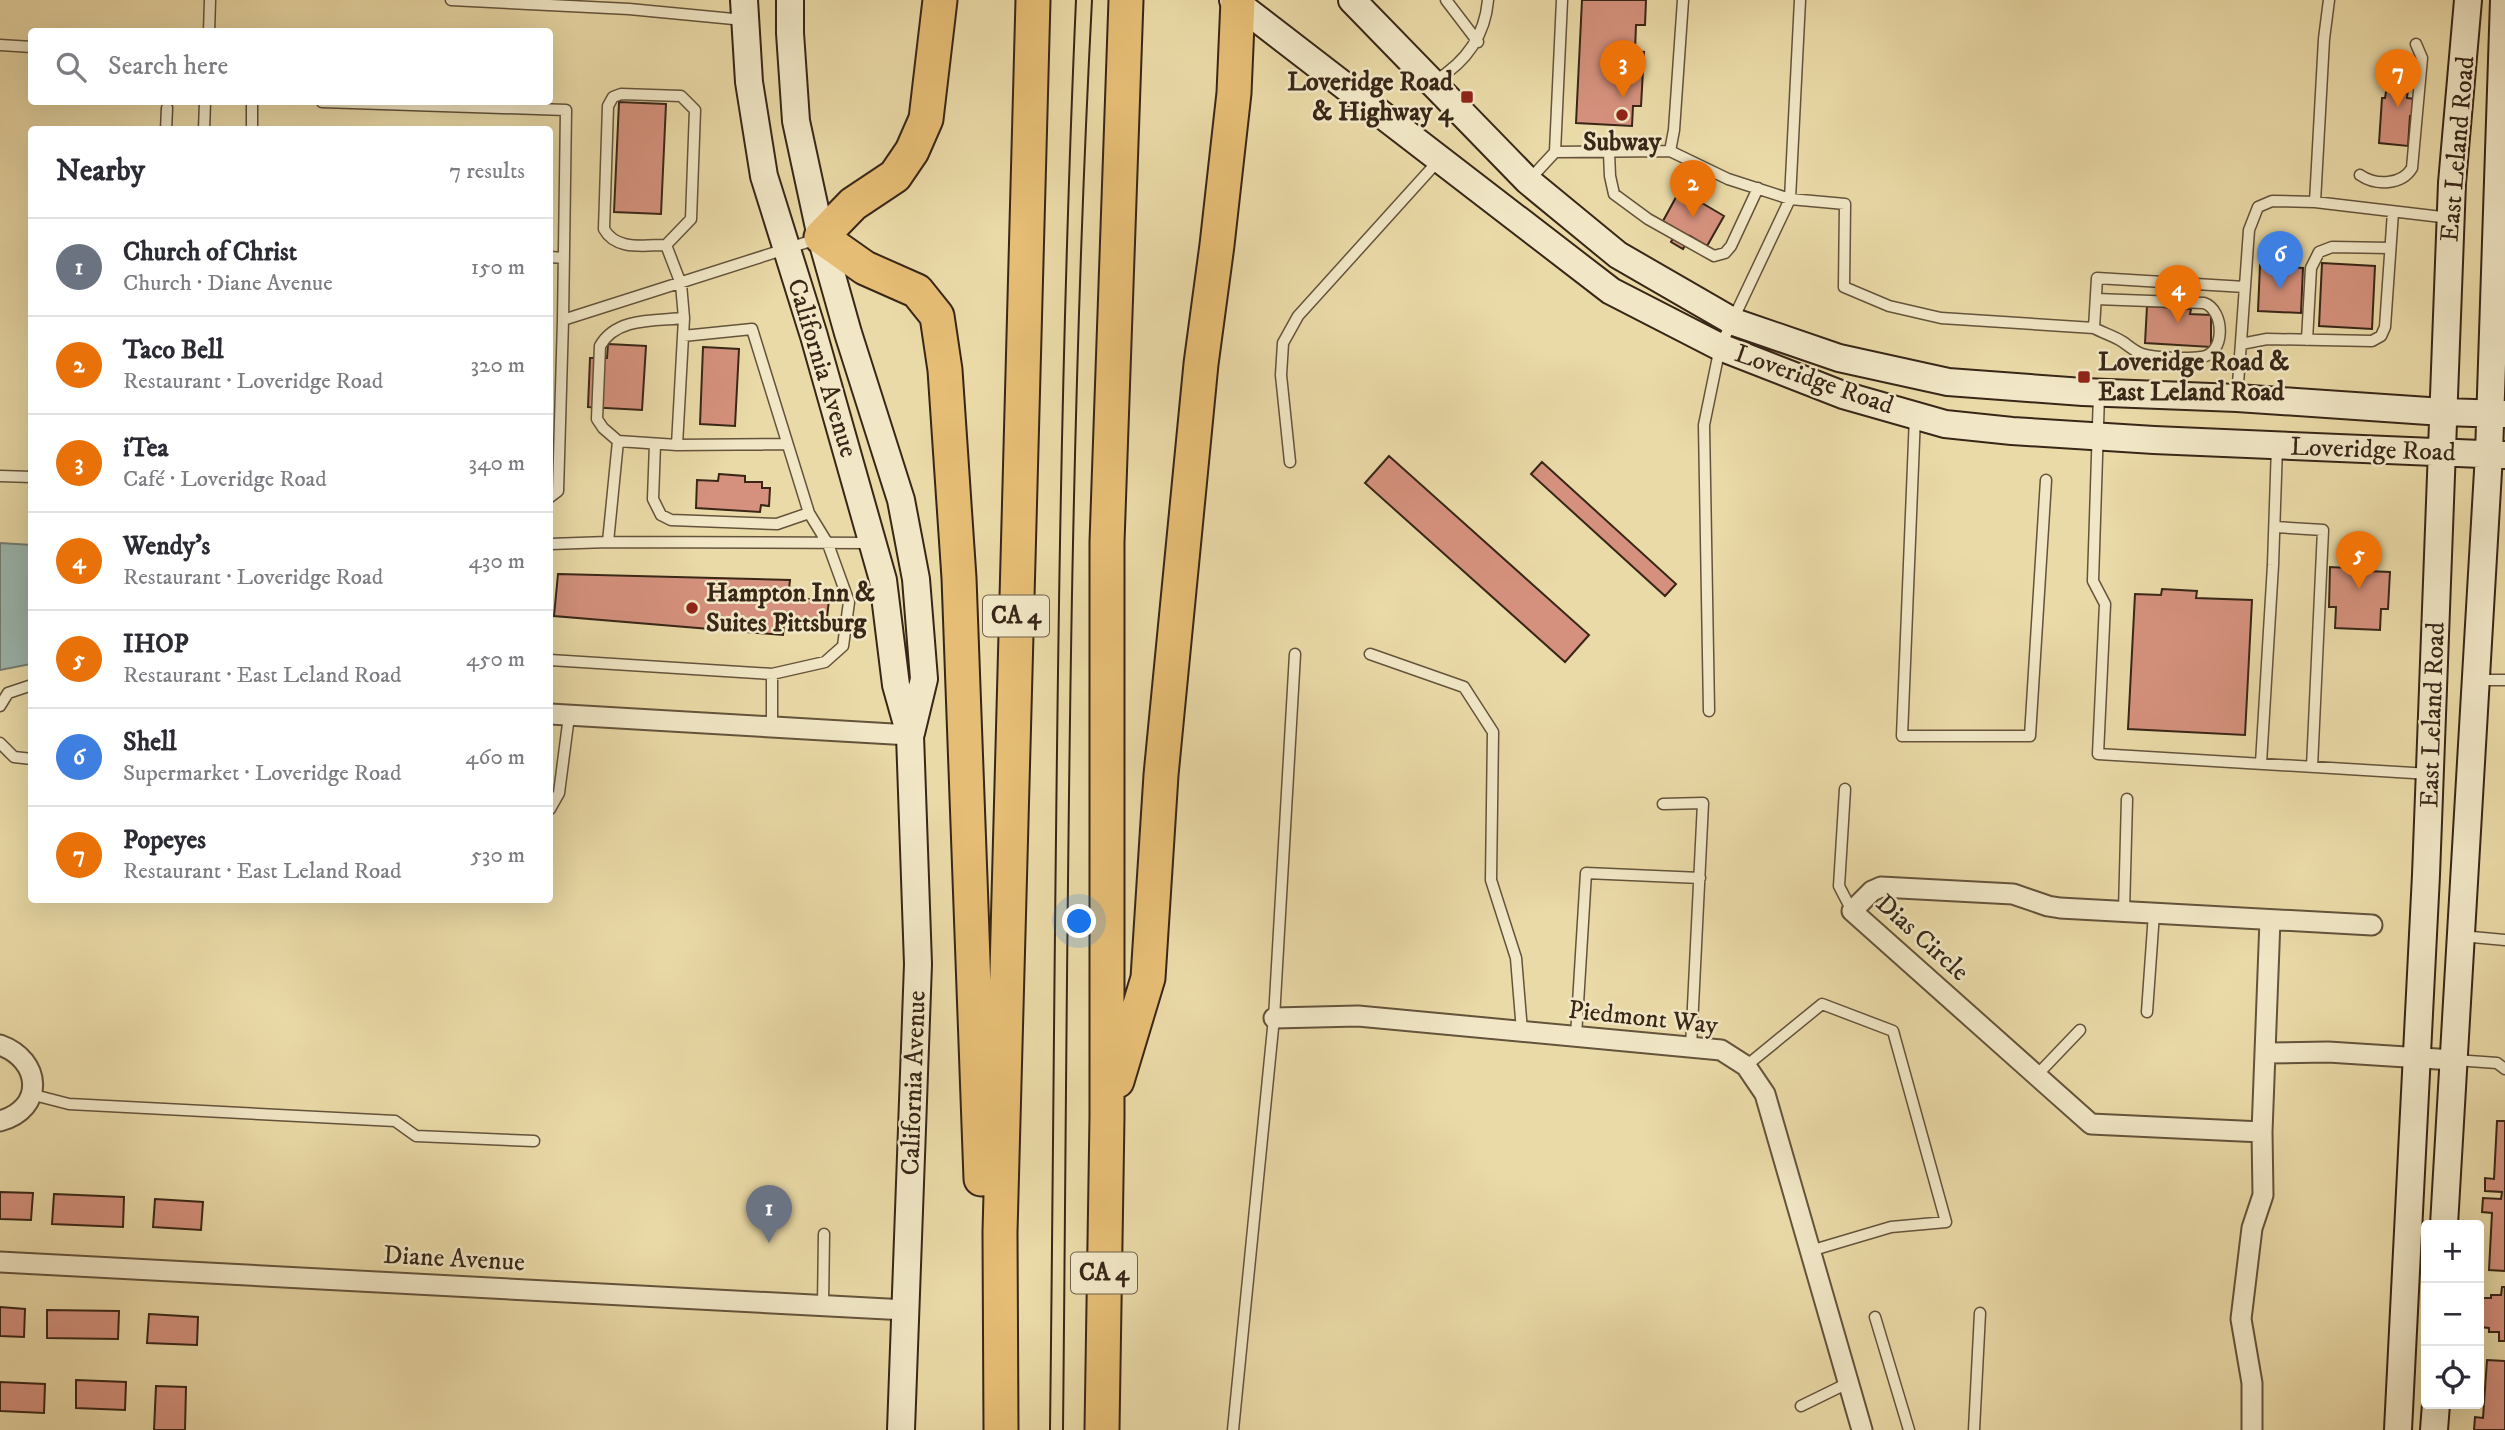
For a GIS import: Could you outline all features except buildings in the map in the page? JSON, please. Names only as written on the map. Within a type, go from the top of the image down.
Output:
[{"type":"highway","points":[[940,0],[926,119],[912,151],[895,176],[853,204],[821,237],[865,268],[917,291],[937,316],[945,370],[959,578],[981,1178],[1000,1232]]},
{"type":"highway","name":"CA 4","points":[[1001,1430],[1000,1232],[1033,0]]},
{"type":"highway","name":"CA 4","points":[[1102,1430],[1107,1117],[1107,542],[1126,0]]},
{"type":"highway","points":[[1107,1117],[1148,978],[1161,775],[1201,363],[1234,93],[1236,2]]},
{"type":"main road","name":"California Avenue","points":[[790,0],[796,121],[821,237],[848,333],[901,500],[916,579],[924,679],[911,735],[918,964],[901,1430]]},
{"type":"main road","name":"Loveridge Road","points":[[1352,0],[1528,181],[1618,255],[1734,321],[1839,358],[1948,382],[2099,393],[2498,413]]},
{"type":"main road","name":"East Leland Road","points":[[2398,1430],[2430,775],[2454,153],[2464,69],[2468,0]]},
{"type":"main road","name":"East Leland Road","points":[[2444,1220],[2477,680],[2497,455],[2504,0]]},
{"type":"main road","name":"Loveridge Road","points":[[1236,2],[1611,291],[1720,347],[1843,395],[1945,424],[2012,431],[2497,455]]},
{"type":"main road","name":"California Avenue","points":[[745,10],[749,82],[764,176],[814,336],[883,580],[896,685],[911,735]]},
{"type":"main road","points":[[2434,1430],[2436,1409]]},
{"type":"street","points":[[559,715],[911,735]]},
{"type":"street","name":"Dias Circle","points":[[2262,1132],[2091,1124],[1852,911],[1872,891],[1881,887],[2013,894],[2053,908],[2372,925]]},
{"type":"street","points":[[2252,1430],[2252,1383],[2241,1319],[2252,1228],[2263,1195],[2262,1132],[2270,920]]},
{"type":"street","name":"Piedmont Way","points":[[1274,1018],[1357,1016],[1721,1050],[1746,1066],[1765,1094],[1862,1430]]},
{"type":"street","points":[[0,1045],[18,1052],[27,1062],[32,1076],[27,1104],[18,1114],[0,1121]]},
{"type":"street","points":[[2265,1053],[2328,1052],[2453,1059]]},
{"type":"street","name":"Diane Avenue","points":[[0,1262],[906,1310]]},
{"type":"lane","points":[[209,28],[210,0]]},
{"type":"lane","points":[[451,0],[745,10]]},
{"type":"lane","points":[[1446,0],[1478,41]]},
{"type":"lane","points":[[1432,83],[1450,72],[1478,41],[1487,20],[1488,0]]},
{"type":"lane","points":[[1528,181],[1555,152],[1562,0]]},
{"type":"lane","points":[[1670,152],[1674,130],[1683,0]]},
{"type":"lane","points":[[1709,711],[1704,425],[1720,347],[1790,199],[1800,0]]},
{"type":"lane","points":[[2315,202],[2324,39],[2329,0]]},
{"type":"lane","points":[[2360,175],[2369,180],[2396,181],[2406,176],[2412,168],[2422,58],[2416,44]]},
{"type":"lane","points":[[0,45],[28,47]]},
{"type":"lane","points":[[621,94],[681,96],[695,110],[691,219],[666,245],[617,244],[608,237],[604,229],[608,106],[613,97],[621,94]]},
{"type":"lane","points":[[204,126],[205,105]]},
{"type":"lane","points":[[251,105],[252,126]]},
{"type":"lane","points":[[414,105],[566,110],[558,491],[553,495]]},
{"type":"lane","points":[[166,126],[167,108]]},
{"type":"lane","points":[[1555,152],[1670,152],[1728,178],[1790,199],[1845,205],[1844,287],[1889,306],[1941,318],[2094,328],[2141,353],[2201,358],[2216,349],[2219,323],[2215,309],[2204,303],[2096,299]]},
{"type":"lane","points":[[1609,153],[1614,194],[1648,219],[1714,256],[1725,253],[1731,246],[1758,188]]},
{"type":"lane","points":[[1290,461],[1281,375],[1283,343],[1298,316],[1439,160]]},
{"type":"lane","points":[[2237,398],[2249,230],[2258,207],[2272,201],[2315,202],[2451,218]]},
{"type":"lane","points":[[2241,344],[2267,339],[2372,341],[2381,336],[2385,327],[2393,212]]},
{"type":"lane","points":[[563,320],[821,237]]},
{"type":"lane","points":[[666,245],[681,284],[684,318],[677,445]]},
{"type":"lane","points":[[2307,340],[2311,268],[2319,252],[2332,247],[2390,248]]},
{"type":"lane","points":[[553,257],[564,258]]},
{"type":"lane","points":[[2094,328],[2097,278],[2245,287]]},
{"type":"lane","points":[[553,299],[563,300]]},
{"type":"lane","points":[[684,318],[627,324],[614,329],[606,336],[600,346],[597,419],[603,428],[618,441],[677,445],[786,444]]},
{"type":"lane","points":[[553,660],[772,674],[825,662],[843,646],[849,602],[828,544],[809,513],[752,330],[683,336]]},
{"type":"lane","points":[[2099,393],[2093,581],[2105,604],[2098,754],[2430,775]]},
{"type":"lane","points":[[1914,415],[1902,736],[2030,736],[2046,480]]},
{"type":"lane","points":[[608,542],[618,441]]},
{"type":"lane","points":[[655,444],[653,499],[661,515],[671,520],[777,524],[809,513]]},
{"type":"lane","points":[[2261,763],[2277,446]]},
{"type":"lane","points":[[0,477],[28,477]]},
{"type":"lane","points":[[2274,527],[2323,530],[2312,767]]},
{"type":"lane","points":[[553,544],[873,543]]},
{"type":"lane","points":[[1233,1430],[1274,1018],[1295,654]]},
{"type":"lane","points":[[1370,654],[1464,687],[1493,732],[1491,880],[1516,958],[1522,1031]]},
{"type":"lane","points":[[772,674],[772,727]]},
{"type":"lane","points":[[2477,680],[2505,680]]},
{"type":"lane","points":[[0,705],[8,693],[28,686]]},
{"type":"lane","points":[[553,804],[559,793],[559,715]]},
{"type":"lane","points":[[0,743],[14,757],[28,759]]},
{"type":"lane","points":[[1845,789],[1839,886],[1852,911]]},
{"type":"lane","points":[[2124,911],[2127,799]]},
{"type":"lane","points":[[1663,804],[1703,803],[1691,1047]]},
{"type":"lane","points":[[1576,1036],[1586,873],[1700,878]]},
{"type":"lane","points":[[2147,1013],[2154,913]]},
{"type":"lane","points":[[2460,936],[2505,940]]},
{"type":"lane","points":[[1746,1066],[1822,1004],[1893,1031],[1946,1222],[1891,1227],[1810,1251]]},
{"type":"lane","points":[[2036,1076],[2080,1030]]},
{"type":"lane","points":[[2453,1059],[2497,1063],[2505,1069]]},
{"type":"lane","points":[[30,1094],[69,1104],[395,1121],[416,1136],[534,1140]]},
{"type":"lane","points":[[823,1305],[824,1234]]},
{"type":"lane","points":[[1974,1430],[1979,1313]]},
{"type":"lane","points":[[1875,1317],[1909,1430]]},
{"type":"lane","points":[[1801,1406],[1848,1383]]},
{"type":"water","points":[[0,543],[28,545],[28,665],[0,670]]},
{"type":"tram line","points":[[1050,1430],[1060,536],[1076,0]]},
{"type":"tram line","points":[[1063,1430],[1073,536],[1092,0]]},
{"type":"place","name":"Loveridge Road & Highway 4","points":[[1467,97]]},
{"type":"place","name":"iTea","points":[[1623,98]]},
{"type":"place","name":"Popeyes","points":[[2398,107]]},
{"type":"place","name":"Subway","points":[[1622,115]]},
{"type":"place","name":"Taco Bell","points":[[1693,218]]},
{"type":"place","name":"Shell","points":[[2280,289]]},
{"type":"place","name":"Wendy's","points":[[2178,323]]},
{"type":"place","name":"Loveridge Road & East Leland Road","points":[[2084,377]]},
{"type":"place","name":"IHOP","points":[[2359,589]]},
{"type":"place","name":"Hampton Inn & Suites Pittsburg","points":[[692,608]]},
{"type":"place","name":"Church of Christ","points":[[769,1243]]}]
